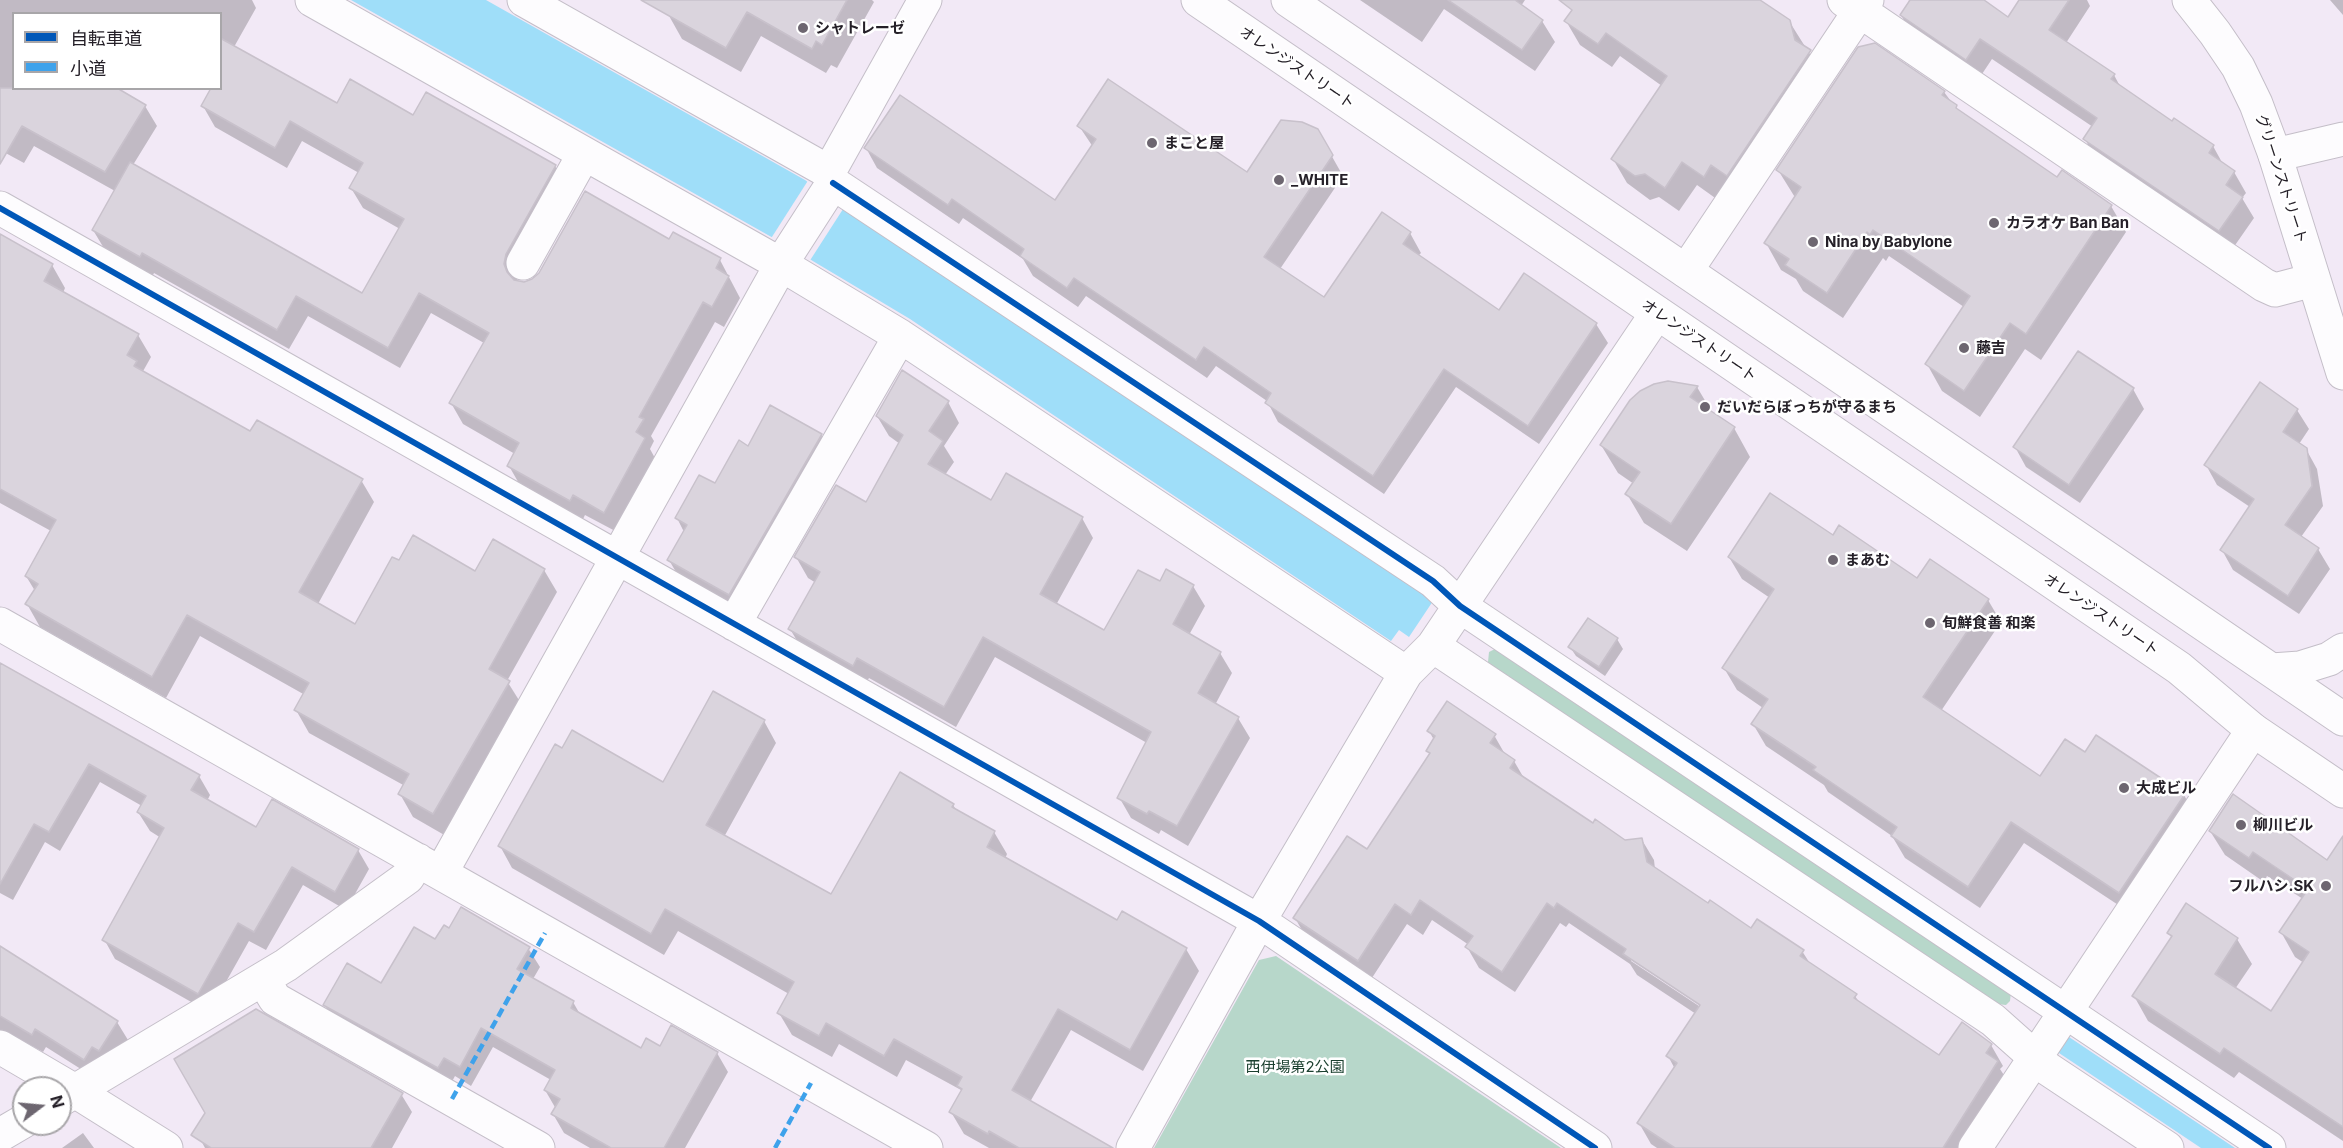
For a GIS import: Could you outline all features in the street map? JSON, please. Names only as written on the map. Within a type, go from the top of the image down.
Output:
[{"type":"street","points":[[312,0],[584,154],[784,260],[1406,673]]},
{"type":"street","points":[[524,0],[830,182],[1423,574],[1460,606],[2269,1148]]},
{"type":"street","points":[[72,1093],[286,965],[408,877],[429,867],[617,558],[830,182],[925,0]]},
{"type":"street","name":"オレンジストリート","points":[[1198,0],[2179,668],[2253,730],[2343,791]]},
{"type":"street","points":[[1288,0],[2343,719]]},
{"type":"street","name":"グリーンストリート","points":[[2189,0],[2216,33],[2238,67],[2256,104],[2275,155],[2343,373]]},
{"type":"street","points":[[1686,271],[1857,4],[2264,285],[2275,290],[2313,280]]},
{"type":"street","points":[[2275,155],[2343,139]]},
{"type":"street","points":[[523,263],[584,154]]},
{"type":"street","points":[[0,208],[1259,921],[1595,1148]]},
{"type":"street","points":[[1133,1148],[1259,921],[1406,673],[1433,646],[1657,313]]},
{"type":"street","points":[[734,624],[900,336]]},
{"type":"street","points":[[0,624],[926,1148]]},
{"type":"street","points":[[1433,646],[1993,1020],[2048,1069],[2167,1148]]},
{"type":"street","points":[[2272,670],[2300,668],[2329,659],[2343,650]]},
{"type":"street","points":[[1975,1148],[2253,730]]},
{"type":"street","points":[[263,979],[275,999],[538,1148]]},
{"type":"street","points":[[0,1047],[41,1076]]},
{"type":"street","points":[[72,1097],[166,1148]]},
{"type":"green space","points":[[1497,648],[2011,992],[2010,1001],[2006,1005],[1997,1004],[1491,666],[1488,662],[1489,652]]},
{"type":"green space","name":"西伊場第2公園","points":[[1276,956],[1561,1148],[1154,1148],[1259,960]]},
{"type":"water","points":[[351,0],[486,0],[805,180],[846,210],[1433,601],[1409,637],[1399,630],[1391,641],[910,319],[791,248]]},
{"type":"water","points":[[2066,1035],[2235,1148],[2201,1148],[2056,1051]]},
{"type":"pier","points":[[809,179],[845,206],[809,262],[770,240]]},
{"type":"building","points":[[641,0],[847,0],[822,45],[816,41],[812,49],[747,12],[726,48]]},
{"type":"building","points":[[1448,0],[1515,0],[1543,20],[1522,50]]},
{"type":"building","points":[[1559,0],[1760,0],[1790,20],[1795,40],[1811,50],[1727,176],[1711,165],[1704,177],[1682,162],[1665,188],[1645,174],[1635,176],[1611,159],[1667,76],[1606,33],[1598,44],[1564,21],[1572,10]]},
{"type":"building","points":[[1910,0],[1984,0],[2008,17],[2019,0],[2069,0],[2049,30],[2115,74],[2111,79],[2172,121],[2174,118],[2214,145],[2209,153],[2235,171],[2226,185],[2243,197],[2219,231],[2083,139],[2097,118],[2024,68],[1980,39],[1966,60],[1900,15]]},
{"type":"building","points":[[222,39],[337,103],[350,79],[413,115],[426,92],[556,165],[506,254],[504,264],[514,280],[524,282],[539,273],[585,191],[669,239],[673,232],[721,258],[716,268],[729,276],[712,307],[703,302],[639,417],[644,419],[636,432],[645,438],[604,513],[573,495],[570,501],[507,466],[519,443],[449,403],[489,333],[419,293],[388,348],[296,296],[277,330],[142,253],[140,257],[92,230],[130,162],[362,293],[404,219],[349,188],[363,163],[290,121],[275,148],[201,106],[210,90],[222,90]]},
{"type":"building","points":[[1875,43],[1945,91],[1942,95],[1957,105],[1956,108],[2057,177],[2062,170],[2112,205],[2026,334],[2010,323],[1964,391],[1925,364],[1970,296],[1873,230],[1870,235],[1867,232],[1827,293],[1785,265],[1789,259],[1764,243],[1801,187],[1776,170],[1858,47]]},
{"type":"building","points":[[1108,79],[1247,172],[1281,120],[1302,122],[1318,129],[1333,155],[1264,257],[1324,297],[1382,212],[1411,232],[1403,244],[1499,310],[1524,273],[1597,323],[1528,426],[1444,369],[1373,476],[1265,403],[1271,393],[1204,347],[1196,360],[1074,278],[1067,288],[1020,256],[1024,249],[952,199],[948,205],[864,148],[900,95],[1055,200],[1096,139],[1077,126]]},
{"type":"building","points":[[0,88],[12,88],[12,90],[120,90],[146,105],[105,172],[22,126],[0,164]]},
{"type":"building","points":[[0,234],[53,264],[44,281],[139,334],[127,355],[137,361],[134,366],[250,431],[257,420],[363,479],[299,592],[355,624],[392,557],[399,560],[413,535],[475,571],[493,539],[545,569],[489,669],[510,681],[433,814],[398,794],[409,774],[294,710],[309,683],[187,615],[152,677],[25,604],[38,584],[25,576],[56,520],[0,489]]},
{"type":"building","points":[[2078,351],[2134,388],[2069,485],[2013,447]]},
{"type":"building","points":[[902,370],[949,401],[929,431],[943,441],[928,464],[991,500],[1006,473],[1083,517],[1040,594],[1104,630],[1138,570],[1160,581],[1166,569],[1194,585],[1173,624],[1221,652],[1198,693],[1239,717],[1177,826],[1149,811],[1147,814],[1117,798],[1151,732],[983,637],[944,707],[857,658],[853,666],[788,629],[820,572],[794,557],[836,485],[866,502],[903,435],[876,416]]},
{"type":"building","points":[[1668,381],[1698,386],[1690,397],[1735,427],[1671,524],[1625,494],[1640,472],[1600,445],[1630,400],[1640,391],[1654,384]]},
{"type":"building","points":[[2260,382],[2298,409],[2283,432],[2307,448],[2312,486],[2285,525],[2319,548],[2288,596],[2220,550],[2254,499],[2204,465]]},
{"type":"building","points":[[770,405],[822,434],[729,595],[667,560],[687,525],[675,518],[699,475],[715,483],[739,440],[748,446]]},
{"type":"building","points":[[1770,493],[1833,535],[1839,525],[1917,578],[1930,559],[1989,599],[1923,697],[2040,776],[2065,739],[2085,752],[2096,735],[2185,794],[2119,893],[2011,822],[1968,887],[1891,836],[1897,827],[1813,770],[1816,767],[1751,724],[1768,699],[1722,668],[1774,589],[1728,557]]},
{"type":"building","points":[[1588,618],[1618,638],[1599,667],[1568,647]]},
{"type":"building","points":[[0,663],[200,775],[191,790],[256,827],[272,799],[359,849],[335,892],[292,867],[254,932],[238,923],[198,994],[102,940],[164,828],[137,812],[146,796],[89,764],[49,832],[34,824],[0,884]]},
{"type":"building","points":[[713,691],[765,720],[706,825],[831,894],[900,772],[954,804],[952,807],[995,831],[987,847],[1117,920],[1122,911],[1187,948],[1130,1050],[1058,1009],[1012,1090],[1113,1148],[1019,1148],[989,1131],[988,1134],[949,1112],[962,1089],[957,1086],[962,1077],[894,1039],[884,1056],[826,1023],[819,1036],[777,1013],[794,982],[665,909],[651,934],[498,846],[555,744],[562,748],[572,730],[663,782]]},
{"type":"building","points":[[1447,701],[1496,734],[1490,743],[1515,760],[1510,768],[1593,823],[1595,819],[1625,840],[1642,838],[1647,862],[1708,903],[1710,900],[1751,928],[1757,919],[1804,950],[1800,956],[1857,994],[1854,998],[1939,1055],[1962,1022],[1992,1044],[1986,1053],[1998,1061],[1943,1148],[1675,1148],[1637,1123],[1677,1063],[1666,1056],[1700,1005],[1623,954],[1626,949],[1557,903],[1554,908],[1547,903],[1502,972],[1465,947],[1473,936],[1420,900],[1411,915],[1395,904],[1358,961],[1293,918],[1347,836],[1367,849],[1430,753],[1426,751],[1435,736],[1427,731]]},
{"type":"building","points":[[2233,794],[2327,860],[2343,836],[2343,1127],[2224,1048],[2220,1054],[2132,996],[2172,936],[2167,933],[2186,903],[2238,938],[2215,974],[2271,1011],[2309,952],[2279,932],[2308,889],[2253,852],[2249,858],[2209,831]]},
{"type":"building","points":[[461,907],[530,947],[517,969],[574,1001],[571,1008],[641,1048],[646,1038],[660,1046],[671,1025],[718,1052],[664,1148],[611,1148],[551,1114],[560,1099],[544,1090],[555,1070],[481,1028],[460,1067],[444,1058],[438,1068],[323,1005],[347,963],[381,983],[414,927],[435,939],[444,925],[449,928]]},
{"type":"building","points":[[0,946],[118,1021],[99,1051],[92,1047],[84,1060],[35,1029],[32,1035],[0,1016]]},
{"type":"building","points":[[256,1009],[403,1093],[371,1148],[211,1148],[191,1135],[205,1113],[174,1059]]},
{"type":"marked path","points":[[452,1099],[545,933]]},
{"type":"marked path","points":[[775,1148],[811,1083]]},
{"type":"cycle path","points":[[833,183],[1433,581],[1460,606],[2269,1148]]},
{"type":"cycle path","points":[[0,208],[1259,921],[1595,1148]]},
{"type":"place","name":"シャトレーゼ","points":[[803,28]]},
{"type":"place","name":"まこと屋","points":[[1152,143]]},
{"type":"place","name":"_WHITE","points":[[1279,180]]},
{"type":"place","name":"カラオケ Ban Ban","points":[[1994,223]]},
{"type":"place","name":"Nina by Babylone","points":[[1813,242]]},
{"type":"place","name":"藤吉","points":[[1964,348]]},
{"type":"place","name":"だいだらぼっちが守るまち","points":[[1705,407]]},
{"type":"place","name":"まあむ","points":[[1833,560]]},
{"type":"place","name":"旬鮮食善 和楽","points":[[1930,623]]},
{"type":"place","name":"大成ビル","points":[[2124,788]]},
{"type":"place","name":"柳川ビル","points":[[2241,825]]},
{"type":"place","name":"フルハシ.SK","points":[[2326,886]]}]
